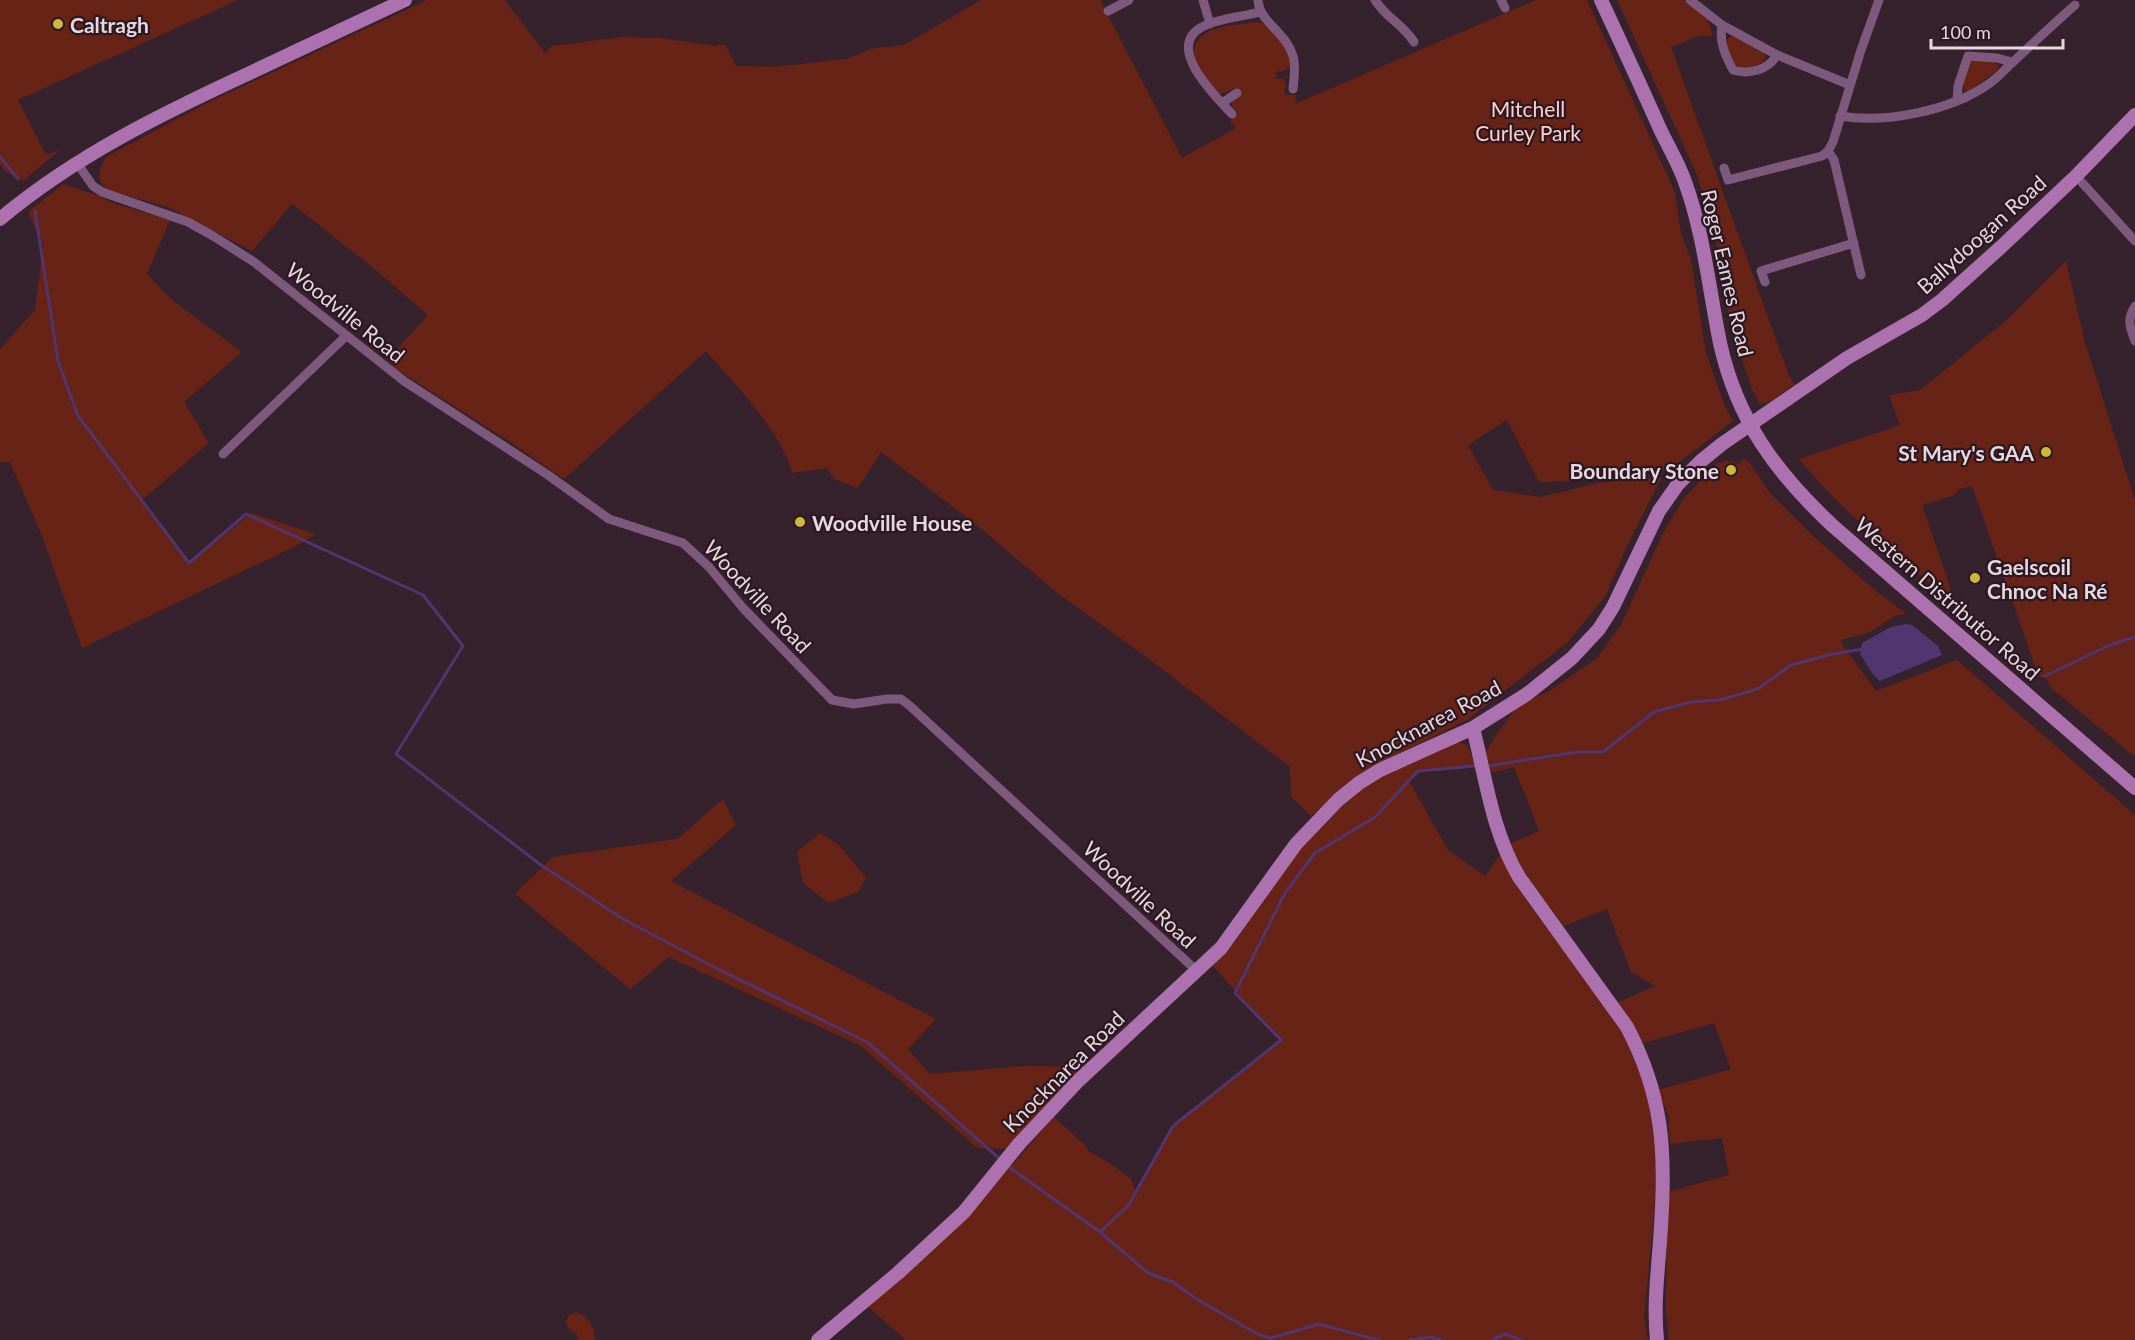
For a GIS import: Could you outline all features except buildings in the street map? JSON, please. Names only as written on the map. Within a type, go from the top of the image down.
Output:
[{"type":"street","points":[[0,219],[77,162],[123,135],[207,92],[405,0]]},
{"type":"street","points":[[1203,0],[1210,24]]},
{"type":"street","points":[[1258,0],[1260,12],[1287,43],[1294,57],[1293,90]]},
{"type":"street","points":[[1376,0],[1383,12],[1401,24],[1414,42]]},
{"type":"street","name":"Roger Eames Road","points":[[1601,0],[1685,181],[1697,221],[1721,344],[1733,390],[1750,425]]},
{"type":"street","points":[[1690,0],[1722,25],[1777,55],[1850,85]]},
{"type":"street","points":[[1724,168],[1728,180],[1822,156],[1828,151],[1833,142],[1879,0]]},
{"type":"street","points":[[1108,11],[1124,1]]},
{"type":"street","points":[[1840,116],[1873,118],[1907,114],[1957,101],[1975,93],[1992,82],[2075,5]]},
{"type":"street","points":[[1232,114],[1204,83],[1194,68],[1188,45],[1191,35],[1200,28],[1260,12]]},
{"type":"street","points":[[1722,25],[1720,34],[1723,48],[1733,70],[1743,73],[1760,69],[1772,63],[1777,55]]},
{"type":"street","points":[[1957,101],[1958,86],[1968,56],[1997,57],[2012,62]]},
{"type":"street","points":[[1282,77],[1294,77]]},
{"type":"street","points":[[1222,103],[1237,93]]},
{"type":"street","name":"Ballydoogan Road","points":[[1750,425],[1847,358],[1922,315],[1967,280],[2076,176],[2135,115]]},
{"type":"street","points":[[1828,151],[1834,160],[1861,275]]},
{"type":"street","name":"Woodville Road","points":[[77,162],[93,186],[102,192],[193,224],[254,262],[404,381],[548,475],[609,519],[683,543],[709,567],[743,608],[832,700],[854,704],[901,699],[1197,971]]},
{"type":"street","points":[[2076,176],[2135,240]]},
{"type":"street","points":[[1765,282],[1761,271],[1854,243]]},
{"type":"street","points":[[2135,306],[2129,322],[2135,341]]},
{"type":"street","points":[[223,454],[346,336]]},
{"type":"street","name":"Knocknarea Road","points":[[818,1340],[932,1243],[964,1212],[1010,1156],[1078,1081],[1197,971],[1233,933],[1296,844],[1338,800],[1380,770],[1473,728],[1544,682],[1582,649],[1613,607],[1652,523],[1666,500],[1701,461],[1750,425]]},
{"type":"street","name":"Western Distributor Road","points":[[1750,425],[1775,465],[1808,503],[2135,788]]},
{"type":"street","points":[[1473,728],[1495,822],[1507,856],[1519,878],[1627,1027],[1639,1050],[1651,1086],[1663,1140],[1662,1215],[1656,1306],[1658,1340]]},
{"type":"green space","points":[[0,0],[238,0],[18,100],[46,155],[61,149],[23,181],[5,171],[0,165]]},
{"type":"green space","name":"Mitchell Curley Park","points":[[427,0],[505,0],[545,53],[552,46],[623,37],[660,38],[715,46],[725,44],[736,66],[773,67],[847,59],[870,49],[904,45],[981,0],[1100,0],[1182,158],[1236,128],[1230,121],[1238,112],[1231,102],[1235,89],[1220,94],[1207,81],[1195,57],[1195,47],[1200,38],[1209,31],[1253,22],[1262,23],[1274,32],[1288,53],[1292,65],[1284,71],[1275,72],[1277,79],[1284,79],[1287,87],[1284,89],[1285,95],[1296,95],[1295,104],[1536,0],[1587,0],[1675,192],[1681,234],[1691,259],[1706,353],[1724,404],[1733,421],[1669,470],[1575,481],[1539,482],[1507,420],[1468,445],[1493,490],[1541,497],[1598,483],[1662,477],[1627,546],[1606,595],[1568,642],[1467,720],[1365,770],[1311,816],[1291,796],[1290,767],[1149,659],[1056,592],[974,523],[881,452],[858,488],[834,479],[827,468],[792,473],[768,424],[706,351],[564,479],[396,369],[387,360],[428,315],[371,266],[292,204],[252,251],[168,207],[107,190],[101,181],[100,170],[106,157],[207,103]]},
{"type":"green space","points":[[1617,0],[1683,0],[1708,20],[1713,36],[1699,36],[1671,47],[1788,373],[1795,385],[1768,402],[1759,403],[1735,338],[1719,252],[1698,177]]},
{"type":"green space","points":[[1733,36],[1763,51],[1765,56],[1763,62],[1747,67],[1735,64],[1728,54],[1727,47],[1728,38]]},
{"type":"green space","points":[[1971,60],[1995,62],[1999,67],[1969,91],[1965,90],[1963,84]]},
{"type":"green space","points":[[63,184],[97,195],[112,203],[170,220],[147,274],[171,299],[242,352],[184,402],[209,443],[142,500],[189,563],[252,513],[315,534],[302,543],[82,648],[42,536],[10,462],[0,462],[0,349],[35,310],[43,246],[28,212]]},
{"type":"green space","points":[[2066,261],[2085,343],[2135,500],[2135,757],[2051,688],[2045,677],[2038,675],[1972,486],[1959,489],[1955,495],[1922,505],[1959,609],[1856,519],[1799,459],[1900,425],[1889,395],[1920,390],[2008,319]]},
{"type":"green space","points":[[1744,458],[1769,492],[1814,537],[1877,592],[1907,614],[1896,615],[1870,632],[1841,640],[1876,691],[1957,660],[2135,815],[2135,1340],[1669,1340],[1666,1314],[1667,1192],[1729,1175],[1722,1138],[1670,1144],[1668,1114],[1658,1090],[1731,1069],[1714,1023],[1643,1043],[1617,1003],[1655,986],[1631,972],[1607,909],[1564,926],[1524,875],[1509,844],[1539,831],[1514,767],[1490,773],[1485,754],[1518,706],[1549,691],[1596,659],[1621,625],[1662,535],[1684,498],[1718,463],[1726,461],[1740,464]]},
{"type":"green space","points":[[1459,742],[1468,746],[1475,766],[1419,771],[1409,781],[1448,850],[1485,876],[1500,855],[1530,906],[1613,1017],[1626,1039],[1646,1090],[1657,1141],[1655,1203],[1644,1318],[1648,1340],[906,1340],[866,1305],[1009,1163],[1012,1165],[1054,1117],[1089,1151],[1131,1179],[1136,1193],[1173,1126],[1280,1040],[1212,965],[1235,942],[1291,859],[1333,811],[1363,785],[1450,743]]},
{"type":"green space","points":[[723,799],[736,825],[671,881],[936,1019],[908,1049],[930,1074],[1024,1066],[1086,1067],[1008,1149],[977,1148],[861,1046],[669,957],[630,989],[515,894],[553,857],[677,839]]},
{"type":"green space","points":[[820,833],[839,845],[866,878],[858,892],[828,903],[803,883],[797,852]]},
{"type":"green space","points":[[576,1312],[590,1322],[595,1340],[579,1340],[576,1333],[570,1330],[565,1322],[569,1315]]},
{"type":"shaded area","points":[[1912,625],[1938,646],[1942,655],[1880,681],[1860,654],[1862,643],[1891,627]]},
{"type":"waterway","points":[[0,157],[18,179]]},
{"type":"waterway","points":[[35,211],[58,361],[78,416],[189,563],[246,514],[423,595],[463,646],[396,754],[541,865],[623,919],[716,968],[867,1042],[1001,1160]]},
{"type":"waterway","points":[[2045,676],[2110,645],[2135,637]]},
{"type":"waterway","points":[[1487,766],[1577,752],[1603,752],[1654,712],[1691,702],[1719,700],[1738,695],[1759,688],[1791,665],[1832,654],[1863,649]]},
{"type":"waterway","points":[[1100,1232],[1128,1206],[1173,1126],[1281,1040],[1235,993],[1285,893],[1315,853],[1375,817],[1418,771],[1475,766]]},
{"type":"waterway","points":[[1006,1165],[1100,1232],[1148,1273],[1173,1282],[1195,1298],[1259,1335],[1271,1338],[1319,1324],[1378,1340]]},
{"type":"waterway","points":[[1491,1340],[1505,1334],[1521,1340]]},
{"type":"waterway","points":[[1410,1340],[1431,1337],[1441,1340]]},
{"type":"place","name":"Caltragh","points":[[58,24]]},
{"type":"place","name":"St Mary's GAA","points":[[2046,452]]},
{"type":"place","name":"Boundary Stone","points":[[1731,470]]},
{"type":"place","name":"Woodville House","points":[[800,522]]},
{"type":"place","name":"Gaelscoil Chnoc Na Ré","points":[[1975,578]]}]
